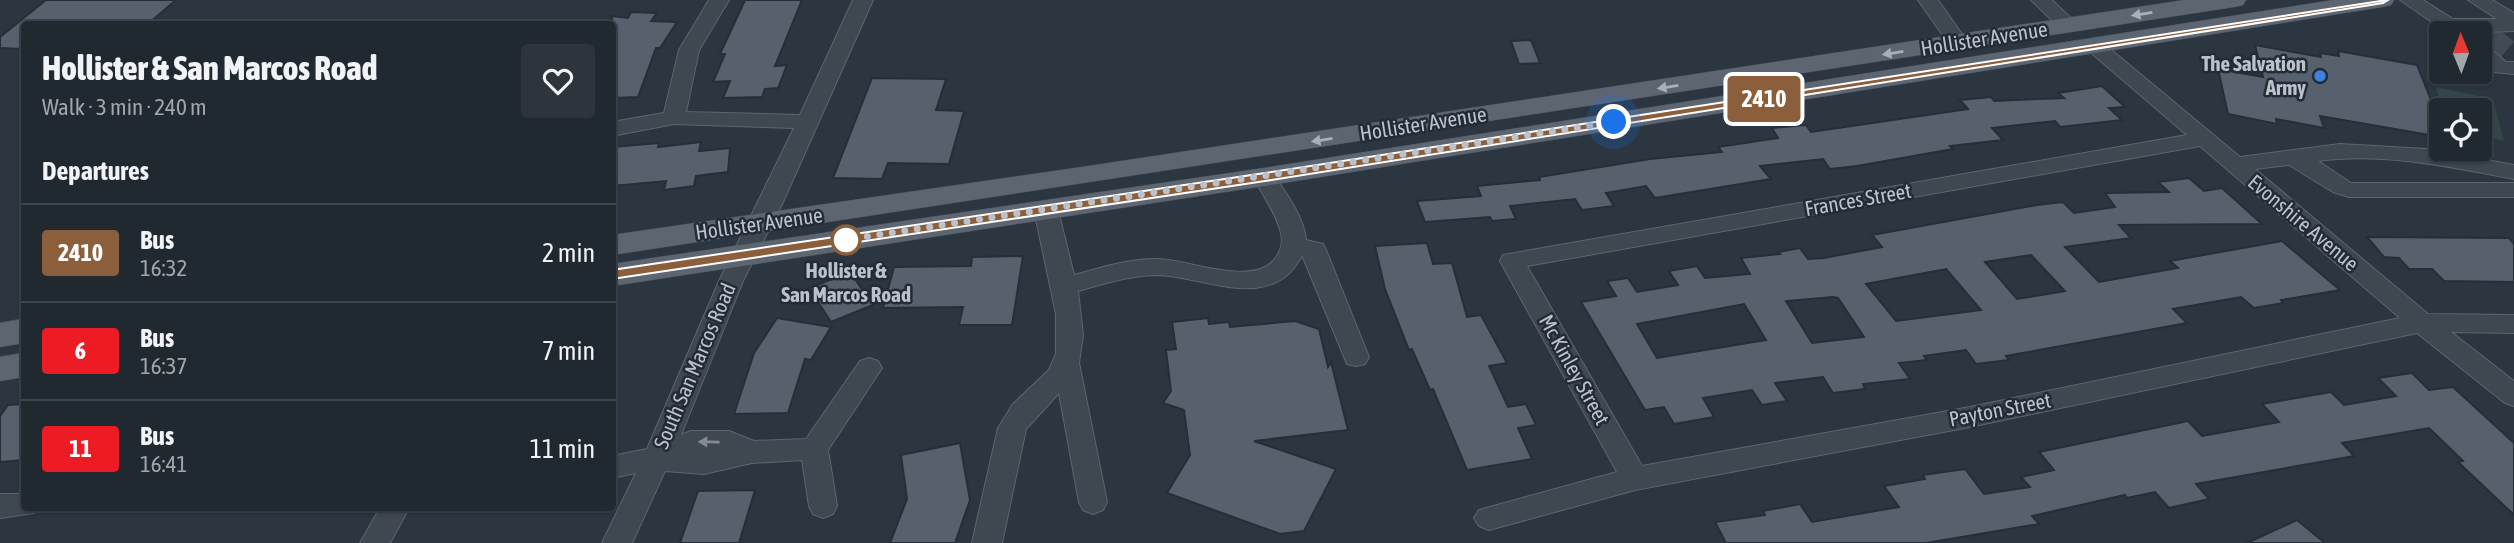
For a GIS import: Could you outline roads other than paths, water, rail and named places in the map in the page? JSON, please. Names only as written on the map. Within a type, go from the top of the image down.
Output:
[{"type":"main road","name":"Hollister Avenue","points":[[616,244],[2234,0]]},
{"type":"main road","name":"Hollister Avenue","points":[[616,274],[1265,177],[2382,0]]},
{"type":"main road","points":[[0,335],[21,332]]},
{"type":"main road","points":[[0,369],[21,366]]},
{"type":"street","points":[[674,118],[690,50],[719,0]]},
{"type":"street","name":"South San Marcos Road","points":[[617,543],[657,458],[743,254],[773,198],[863,0]]},
{"type":"street","points":[[1928,0],[1958,43]]},
{"type":"street","points":[[2041,0],[2069,26]]},
{"type":"street","points":[[2410,0],[2449,21]]},
{"type":"street","points":[[2478,0],[2514,23]]},
{"type":"street","points":[[2492,29],[2514,23]]},
{"type":"street","name":"Evonshire Avenue","points":[[2096,47],[2422,323],[2514,396]]},
{"type":"street","points":[[2492,57],[2501,68],[2513,59]]},
{"type":"street","points":[[616,128],[674,118],[806,122]]},
{"type":"street","name":"Frances Street","points":[[1512,261],[2203,139]]},
{"type":"street","points":[[2234,165],[2340,151],[2426,156],[2514,172]]},
{"type":"street","points":[[2292,158],[2305,161],[2339,187],[2349,190],[2514,190]]},
{"type":"street","points":[[1064,286],[1139,268],[1161,267],[1236,280],[1265,277],[1285,266],[1294,245],[1292,229],[1265,177]]},
{"type":"street","points":[[1046,210],[1070,323],[1067,365],[1093,502]]},
{"type":"street","points":[[1294,245],[1314,250],[1356,357]]},
{"type":"street","name":"Mc Kinley Street","points":[[1512,261],[1635,479]]},
{"type":"street","name":"Payton Street","points":[[1489,518],[1635,479],[1970,416],[2422,323],[2514,324]]},
{"type":"street","points":[[987,543],[1012,428],[1019,413],[1043,396],[1067,365]]},
{"type":"street","points":[[823,506],[814,449],[869,368]]},
{"type":"street","points":[[616,466],[657,458],[682,464],[722,463],[751,452],[814,449]]},
{"type":"street","points":[[0,506],[21,505]]},
{"type":"street","points":[[374,543],[393,511]]},
{"type":"tunnel","points":[[2492,38],[2510,53]]},
{"type":"place","name":"The Salvation Army","points":[[2320,76]]},
{"type":"place","name":"Hollister & San Marcos Road","points":[[846,240]]}]
